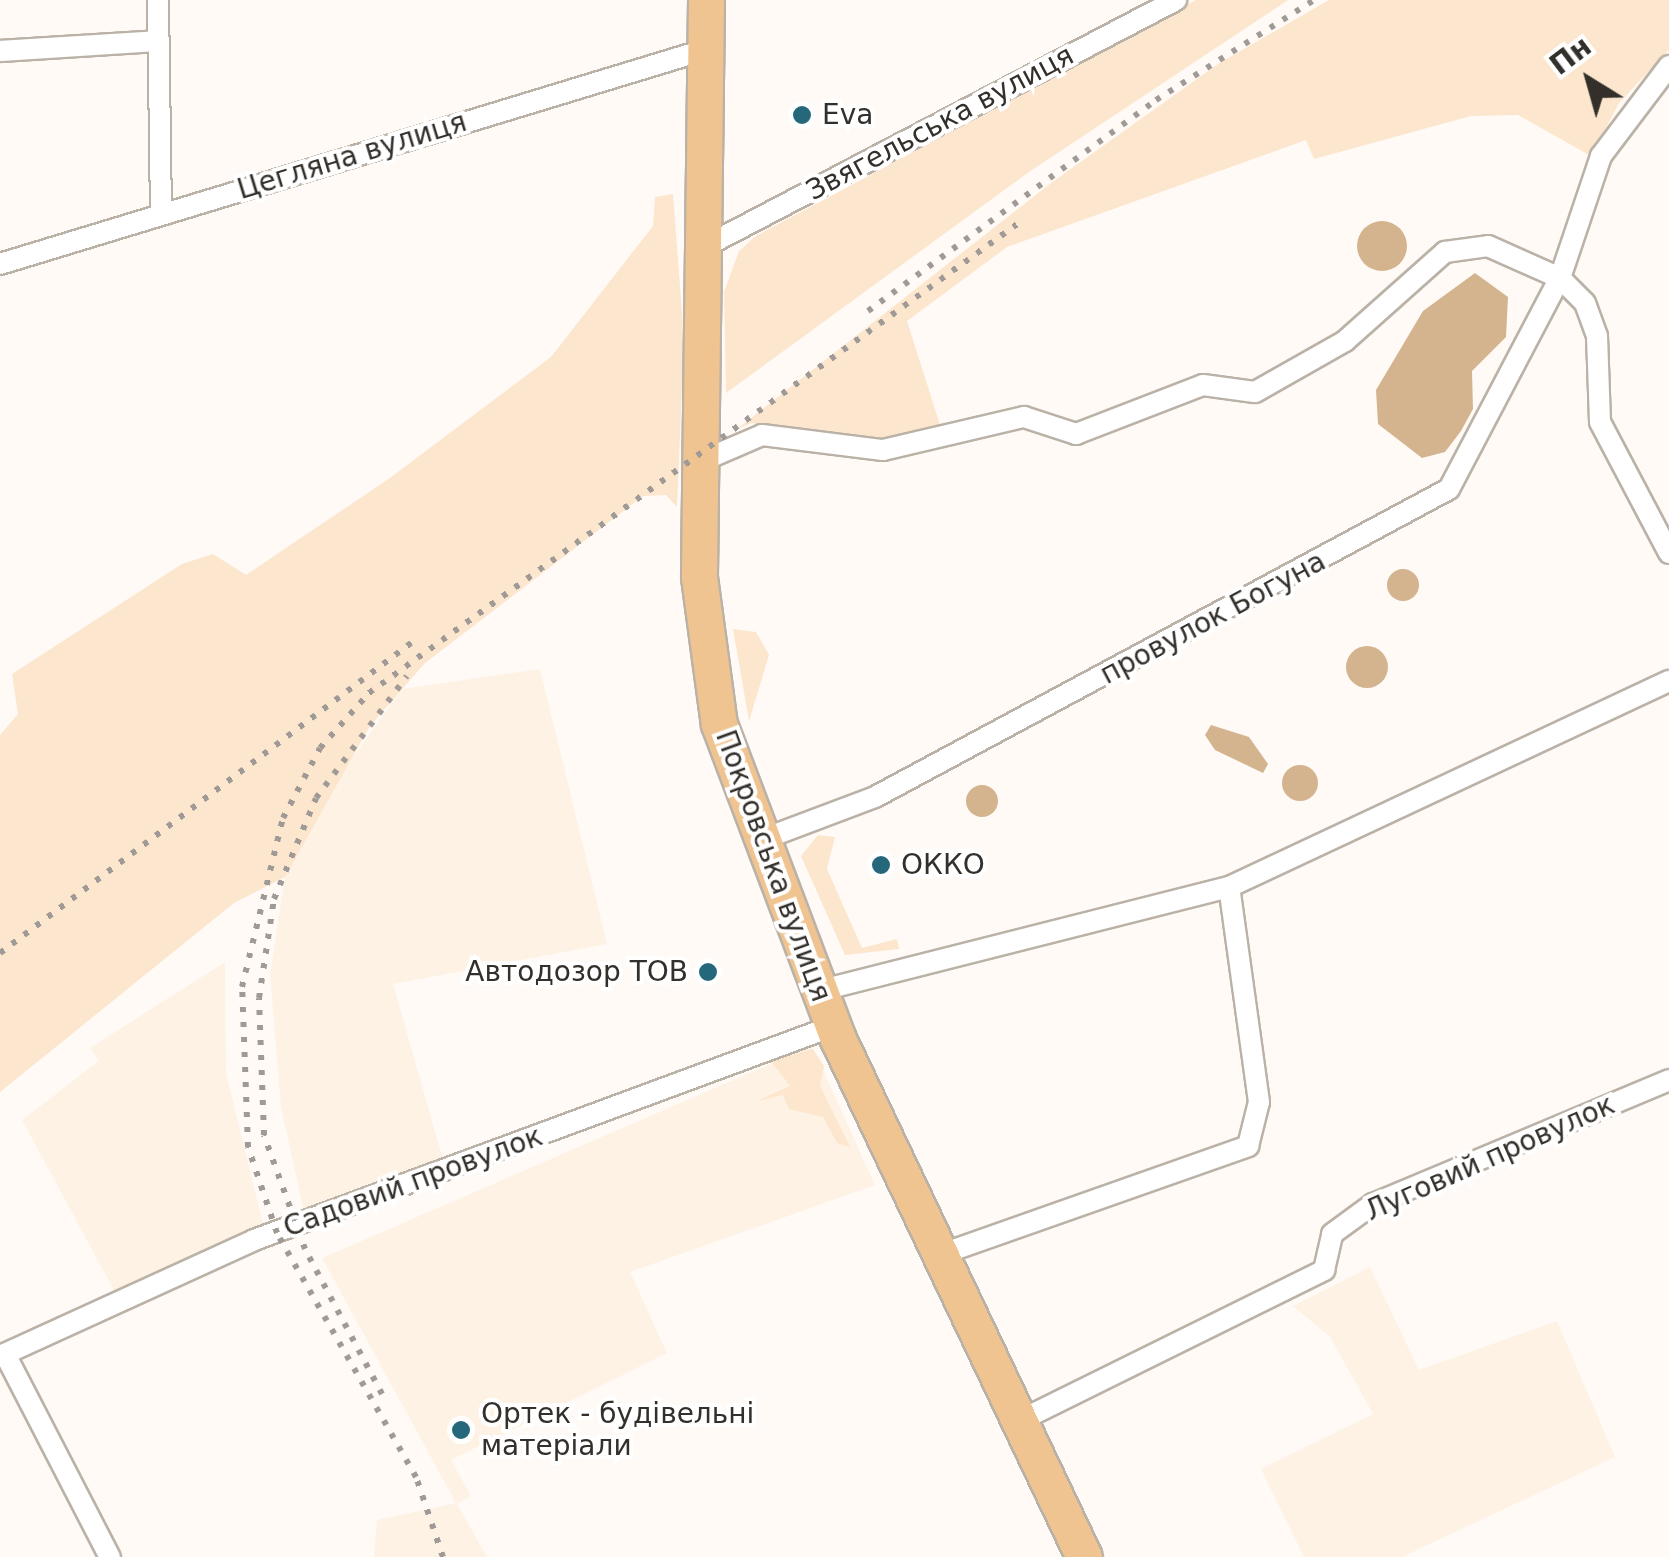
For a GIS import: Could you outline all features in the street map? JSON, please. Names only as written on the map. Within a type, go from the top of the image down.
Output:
[{"type":"highway","name":"Покровська вулиця","points":[[706,0],[705,650],[758,841],[818,991],[1017,1422],[1084,1557]]},
{"type":"street","points":[[158,0],[161,212]]},
{"type":"street","name":"Звягельська вулиця","points":[[704,247],[1175,0]]},
{"type":"street","points":[[0,51],[159,41]]},
{"type":"street","name":"Цегляна вулиця","points":[[0,264],[704,50]]},
{"type":"street","name":"провулок Богуна","points":[[758,841],[875,797],[1449,489],[1560,278],[1601,156],[1669,66]]},
{"type":"street","points":[[704,460],[762,434],[883,450],[1024,418],[1076,434],[1203,385],[1255,392],[1296,375],[1445,252],[1488,246],[1560,278],[1585,303],[1597,336],[1600,422],[1669,553]]},
{"type":"street","points":[[818,991],[1228,887],[1669,681]]},
{"type":"street","points":[[939,1255],[1248,1146],[1259,1102],[1228,887]]},
{"type":"street","name":"Садовий провулок","points":[[2,1355],[254,1240],[833,1026]]},
{"type":"street","name":"Луговий провулок","points":[[1017,1422],[1324,1270],[1332,1234],[1373,1204],[1669,1080]]},
{"type":"street","points":[[2,1355],[110,1557]]},
{"type":"shaded area","points":[[1196,0],[1288,0],[1029,172],[726,393],[724,292],[739,251],[756,236]]},
{"type":"shaded area","points":[[1329,0],[1669,0],[1669,50],[1619,103],[1591,156],[1518,115],[1471,116],[1314,159],[1306,140],[1007,247],[907,321],[941,428],[861,443],[752,423],[737,429],[1051,183],[1218,64]]},
{"type":"shaded area","points":[[673,194],[684,339],[677,507],[666,495],[643,496],[425,663],[370,726],[285,877],[234,903],[0,1092],[0,735],[18,714],[12,674],[182,564],[213,554],[246,575],[390,478],[551,357],[653,226],[655,197]]},
{"type":"shaded area","points":[[1382,221],[1400,228],[1407,246],[1400,264],[1382,271],[1364,264],[1357,246],[1364,228]]},
{"type":"shaded area","points":[[1475,273],[1508,297],[1506,337],[1472,371],[1473,409],[1461,431],[1445,452],[1422,458],[1378,424],[1376,390],[1423,311]]},
{"type":"shaded area","points":[[1403,569],[1415,573],[1419,585],[1415,597],[1403,601],[1391,597],[1387,585],[1391,573]]},
{"type":"shaded area","points":[[733,629],[756,632],[769,655],[749,721]]},
{"type":"shaded area","points":[[1367,646],[1382,652],[1388,667],[1382,682],[1367,688],[1352,682],[1346,667],[1352,652]]},
{"type":"shaded area","points":[[540,669],[607,944],[393,984],[447,1174],[306,1221],[281,1107],[270,975],[285,877],[322,800],[402,689]]},
{"type":"shaded area","points":[[1211,725],[1249,737],[1268,764],[1263,773],[1215,750],[1205,735]]},
{"type":"shaded area","points":[[1300,765],[1312,771],[1318,783],[1312,795],[1300,801],[1288,795],[1282,783],[1288,771]]},
{"type":"shaded area","points":[[982,785],[994,789],[998,801],[994,813],[982,817],[970,813],[966,801],[970,789]]},
{"type":"shaded area","points":[[818,835],[835,837],[827,869],[862,948],[897,939],[899,949],[845,955],[801,856]]},
{"type":"shaded area","points":[[225,962],[226,1073],[266,1236],[117,1296],[22,1120],[99,1061],[90,1048]]},
{"type":"shaded area","points":[[812,1046],[875,1185],[630,1272],[667,1353],[451,1460],[471,1496],[457,1504],[487,1557],[374,1557],[377,1520],[456,1503],[322,1258]]},
{"type":"shaded area","points":[[813,1049],[824,1066],[820,1086],[850,1147],[837,1143],[823,1117],[789,1109],[783,1095],[757,1101],[790,1086],[771,1061]]},
{"type":"shaded area","points":[[1370,1267],[1419,1370],[1557,1321],[1615,1457],[1402,1557],[1304,1557],[1261,1469],[1373,1414],[1330,1337],[1293,1306]]},
{"type":"railway","points":[[868,311],[1156,100],[1314,0]]},
{"type":"railway","points":[[443,1557],[416,1477],[277,1233],[248,1147],[242,987],[283,818],[320,748],[369,693],[1016,225]]},
{"type":"railway","points":[[0,953],[415,640]]},
{"type":"railway","points":[[382,1394],[305,1249],[264,1135],[259,998],[274,899],[316,798],[407,676]]},
{"type":"place","name":"Eva","points":[[802,115]]},
{"type":"place","name":"ОККО","points":[[881,865]]},
{"type":"place","name":"Автодозор ТОВ","points":[[708,972]]},
{"type":"place","name":"Ортек - будівельні матеріали","points":[[461,1430]]}]
